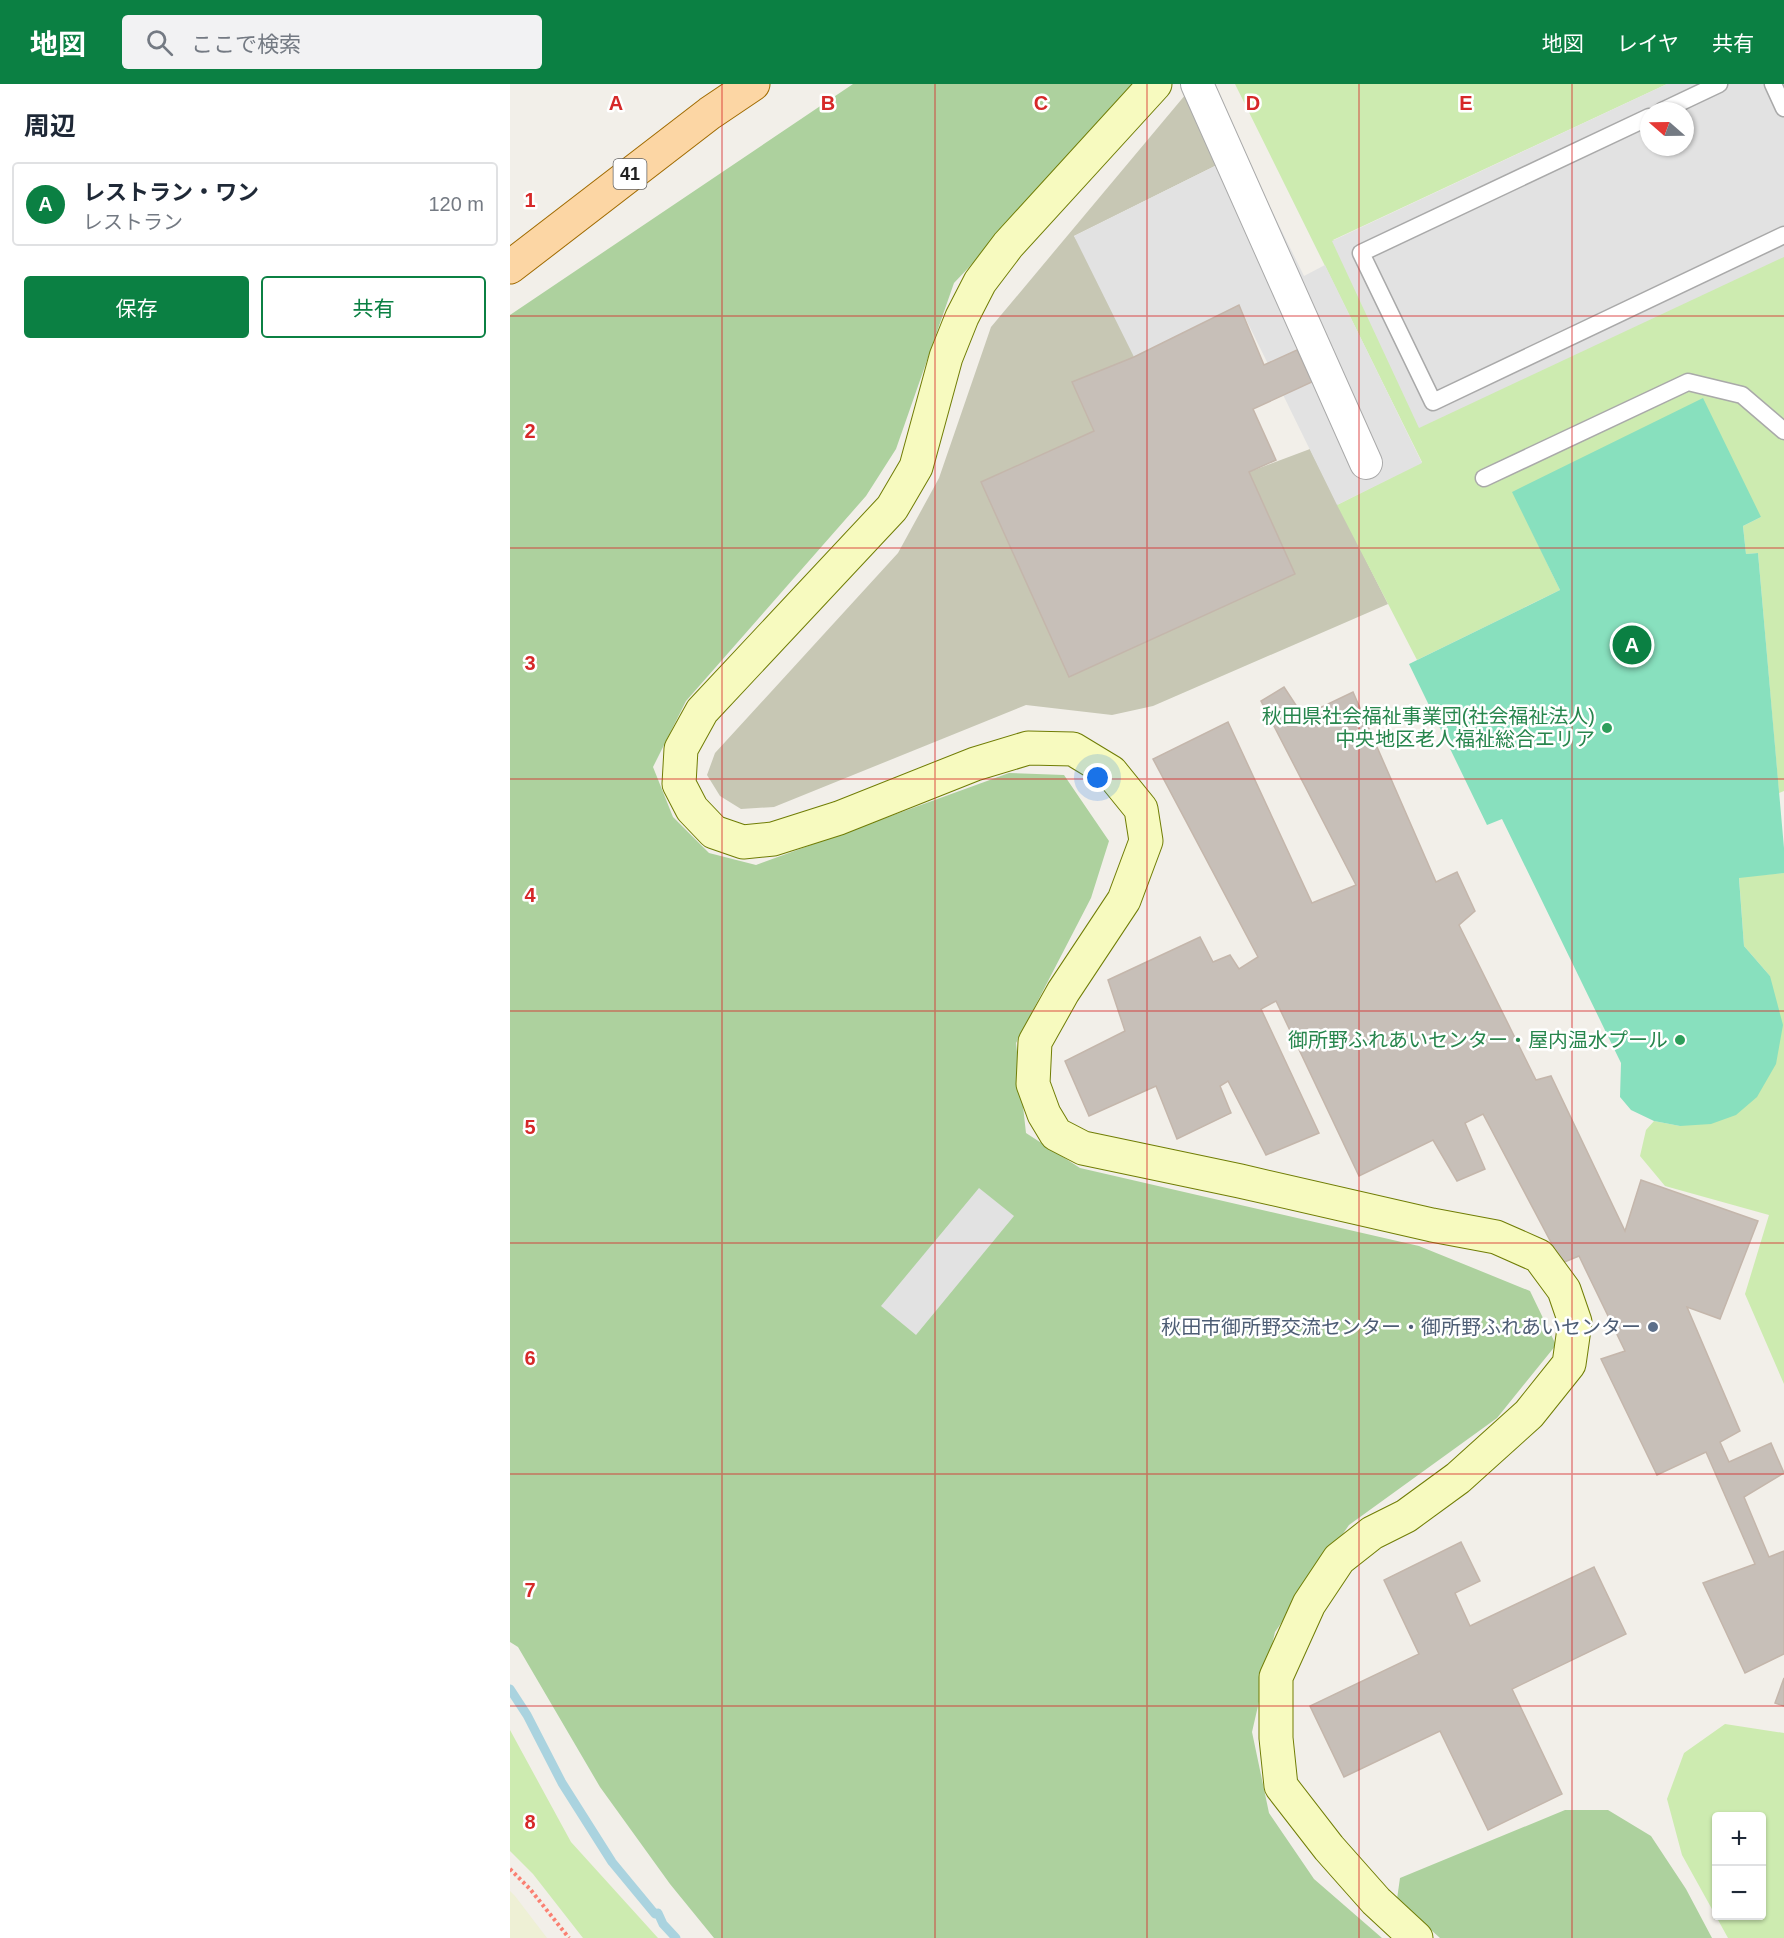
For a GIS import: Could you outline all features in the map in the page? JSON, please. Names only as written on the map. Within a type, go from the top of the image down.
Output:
[{"type":"main road","name":"41","points":[[510,267],[710,113],[753,84]]},
{"type":"street","points":[[1155,84],[1008,245],[980,282],[962,316],[950,347],[916,467],[892,508],[702,711],[681,748],[679,784],[692,809],[714,832],[743,842],[773,839],[839,818],[975,764],[1028,748],[1073,750],[1111,772],[1141,809],[1146,841],[1124,900],[1063,992],[1035,1042],[1033,1084],[1044,1114],[1056,1134],[1083,1148],[1496,1237],[1539,1256],[1564,1290],[1575,1322],[1569,1364],[1529,1414],[1458,1478],[1406,1516],[1372,1533],[1339,1559],[1309,1604],[1276,1677],[1276,1738],[1281,1786],[1329,1848],[1376,1901],[1416,1938]]},
{"type":"street","points":[[1197,84],[1366,463]]},
{"type":"lane","points":[[1681,102],[1719,84]]},
{"type":"lane","points":[[1773,84],[1784,108]]},
{"type":"lane","points":[[1640,121],[1361,253],[1433,402],[1784,235]]},
{"type":"lane","points":[[1485,478],[1688,382],[1742,395],[1784,431]]},
{"type":"path","points":[[510,1869],[530,1889],[569,1938]]},
{"type":"shaded area","points":[[1667,84],[1784,84],[1784,257],[1419,428],[1332,241]]},
{"type":"shaded area","points":[[1186,94],[1217,165],[1074,236],[1295,574],[1249,472],[1310,449],[1388,604],[1153,706],[1112,715],[1026,705],[774,807],[741,809],[720,796],[707,775],[715,753],[898,553],[939,478],[991,327]]},
{"type":"shaded area","points":[[1243,152],[1304,276],[1325,265],[1422,463],[1337,505],[1239,305],[1134,357],[1074,236]]},
{"type":"shaded area","points":[[979,1188],[1014,1216],[916,1335],[881,1306]]},
{"type":"shaded area","points":[[510,1891],[515,1896],[547,1938],[510,1938]]},
{"type":"green space","points":[[853,84],[1143,84],[954,283],[896,449],[866,496],[686,701],[653,767],[673,817],[709,853],[756,865],[1009,773],[1064,775],[1109,841],[1091,898],[1016,1043],[1026,1133],[1080,1168],[1419,1246],[1530,1291],[1556,1345],[1497,1418],[1349,1525],[1275,1632],[1252,1732],[1269,1813],[1314,1879],[1382,1938],[714,1938],[670,1884],[600,1787],[518,1647],[510,1642],[510,315]]},
{"type":"green space","points":[[1235,84],[1667,84],[1333,240],[1784,257],[1784,791],[1779,793],[1758,553],[1746,554],[1743,526],[1761,517],[1513,492],[1560,590],[1417,660],[1337,505],[1422,462]]},
{"type":"green space","name":"秋田県社会福祉事業団(社会福祉法人) 中央地区老人福祉総合エリア","points":[[1703,398],[1761,517],[1743,526],[1746,554],[1758,553],[1784,848],[1784,873],[1739,878],[1744,946],[1770,976],[1783,1025],[1776,1064],[1757,1097],[1736,1115],[1711,1124],[1680,1126],[1654,1121],[1631,1110],[1620,1097],[1621,1063],[1502,819],[1487,825],[1409,664],[1560,590],[1512,492]]},
{"type":"green space","points":[[1784,873],[1784,1384],[1745,1294],[1769,1215],[1665,1186],[1640,1156],[1646,1130],[1654,1121],[1680,1126],[1770,976],[1744,946],[1739,877]]},
{"type":"green space","points":[[1725,1724],[1784,1733],[1784,1938],[1728,1938],[1718,1920],[1766,1920],[1766,1812],[1712,1812],[1712,1909],[1682,1855],[1667,1799],[1684,1753]]},
{"type":"green space","points":[[510,1730],[571,1842],[658,1938],[583,1938],[533,1874],[510,1851]]},
{"type":"green space","points":[[1565,1810],[1608,1810],[1651,1836],[1686,1889],[1712,1938],[1440,1938],[1397,1899],[1400,1878]]},
{"type":"building","points":[[1239,305],[1264,365],[1297,350],[1312,382],[1253,409],[1276,460],[1249,472],[1295,574],[1069,677],[981,482],[1094,431],[1072,382],[1134,357]]},
{"type":"building","points":[[1284,687],[1303,716],[1353,692],[1436,882],[1457,872],[1475,911],[1459,925],[1536,1080],[1551,1076],[1625,1231],[1641,1180],[1758,1221],[1720,1319],[1687,1307],[1740,1431],[1720,1442],[1729,1462],[1771,1443],[1784,1473],[1744,1497],[1769,1557],[1784,1551],[1784,1654],[1745,1673],[1703,1583],[1755,1564],[1706,1452],[1657,1475],[1601,1359],[1625,1351],[1579,1256],[1562,1263],[1483,1114],[1465,1123],[1485,1169],[1457,1181],[1433,1140],[1359,1176],[1276,1001],[1261,1009],[1319,1133],[1266,1155],[1228,1081],[1220,1086],[1231,1113],[1177,1139],[1156,1086],[1089,1116],[1065,1061],[1125,1031],[1108,980],[1200,937],[1213,962],[1230,955],[1239,969],[1258,957],[1153,759],[1228,722],[1312,903],[1356,885],[1261,701]]},
{"type":"building","points":[[1461,1542],[1480,1581],[1455,1593],[1470,1626],[1594,1567],[1626,1634],[1512,1689],[1562,1794],[1488,1830],[1440,1731],[1344,1777],[1310,1706],[1419,1654],[1384,1580]]},
{"type":"building","points":[[1784,1678],[1784,1706],[1775,1703]]},
{"type":"waterway","points":[[510,1689],[527,1715],[562,1783],[612,1862],[655,1914],[658,1913],[663,1924],[676,1938]]},
{"type":"place","name":"レストラン・ワン","points":[[1632,645]]},
{"type":"place","name":"秋田県社会福祉事業団(社会福祉法人) 中央地区老人福祉総合エリア","points":[[1607,728]]},
{"type":"place","name":"御所野ふれあいセンター・屋内温水プール","points":[[1680,1040]]},
{"type":"place","name":"秋田市御所野交流センター・御所野ふれあいセンター","points":[[1653,1327]]}]
